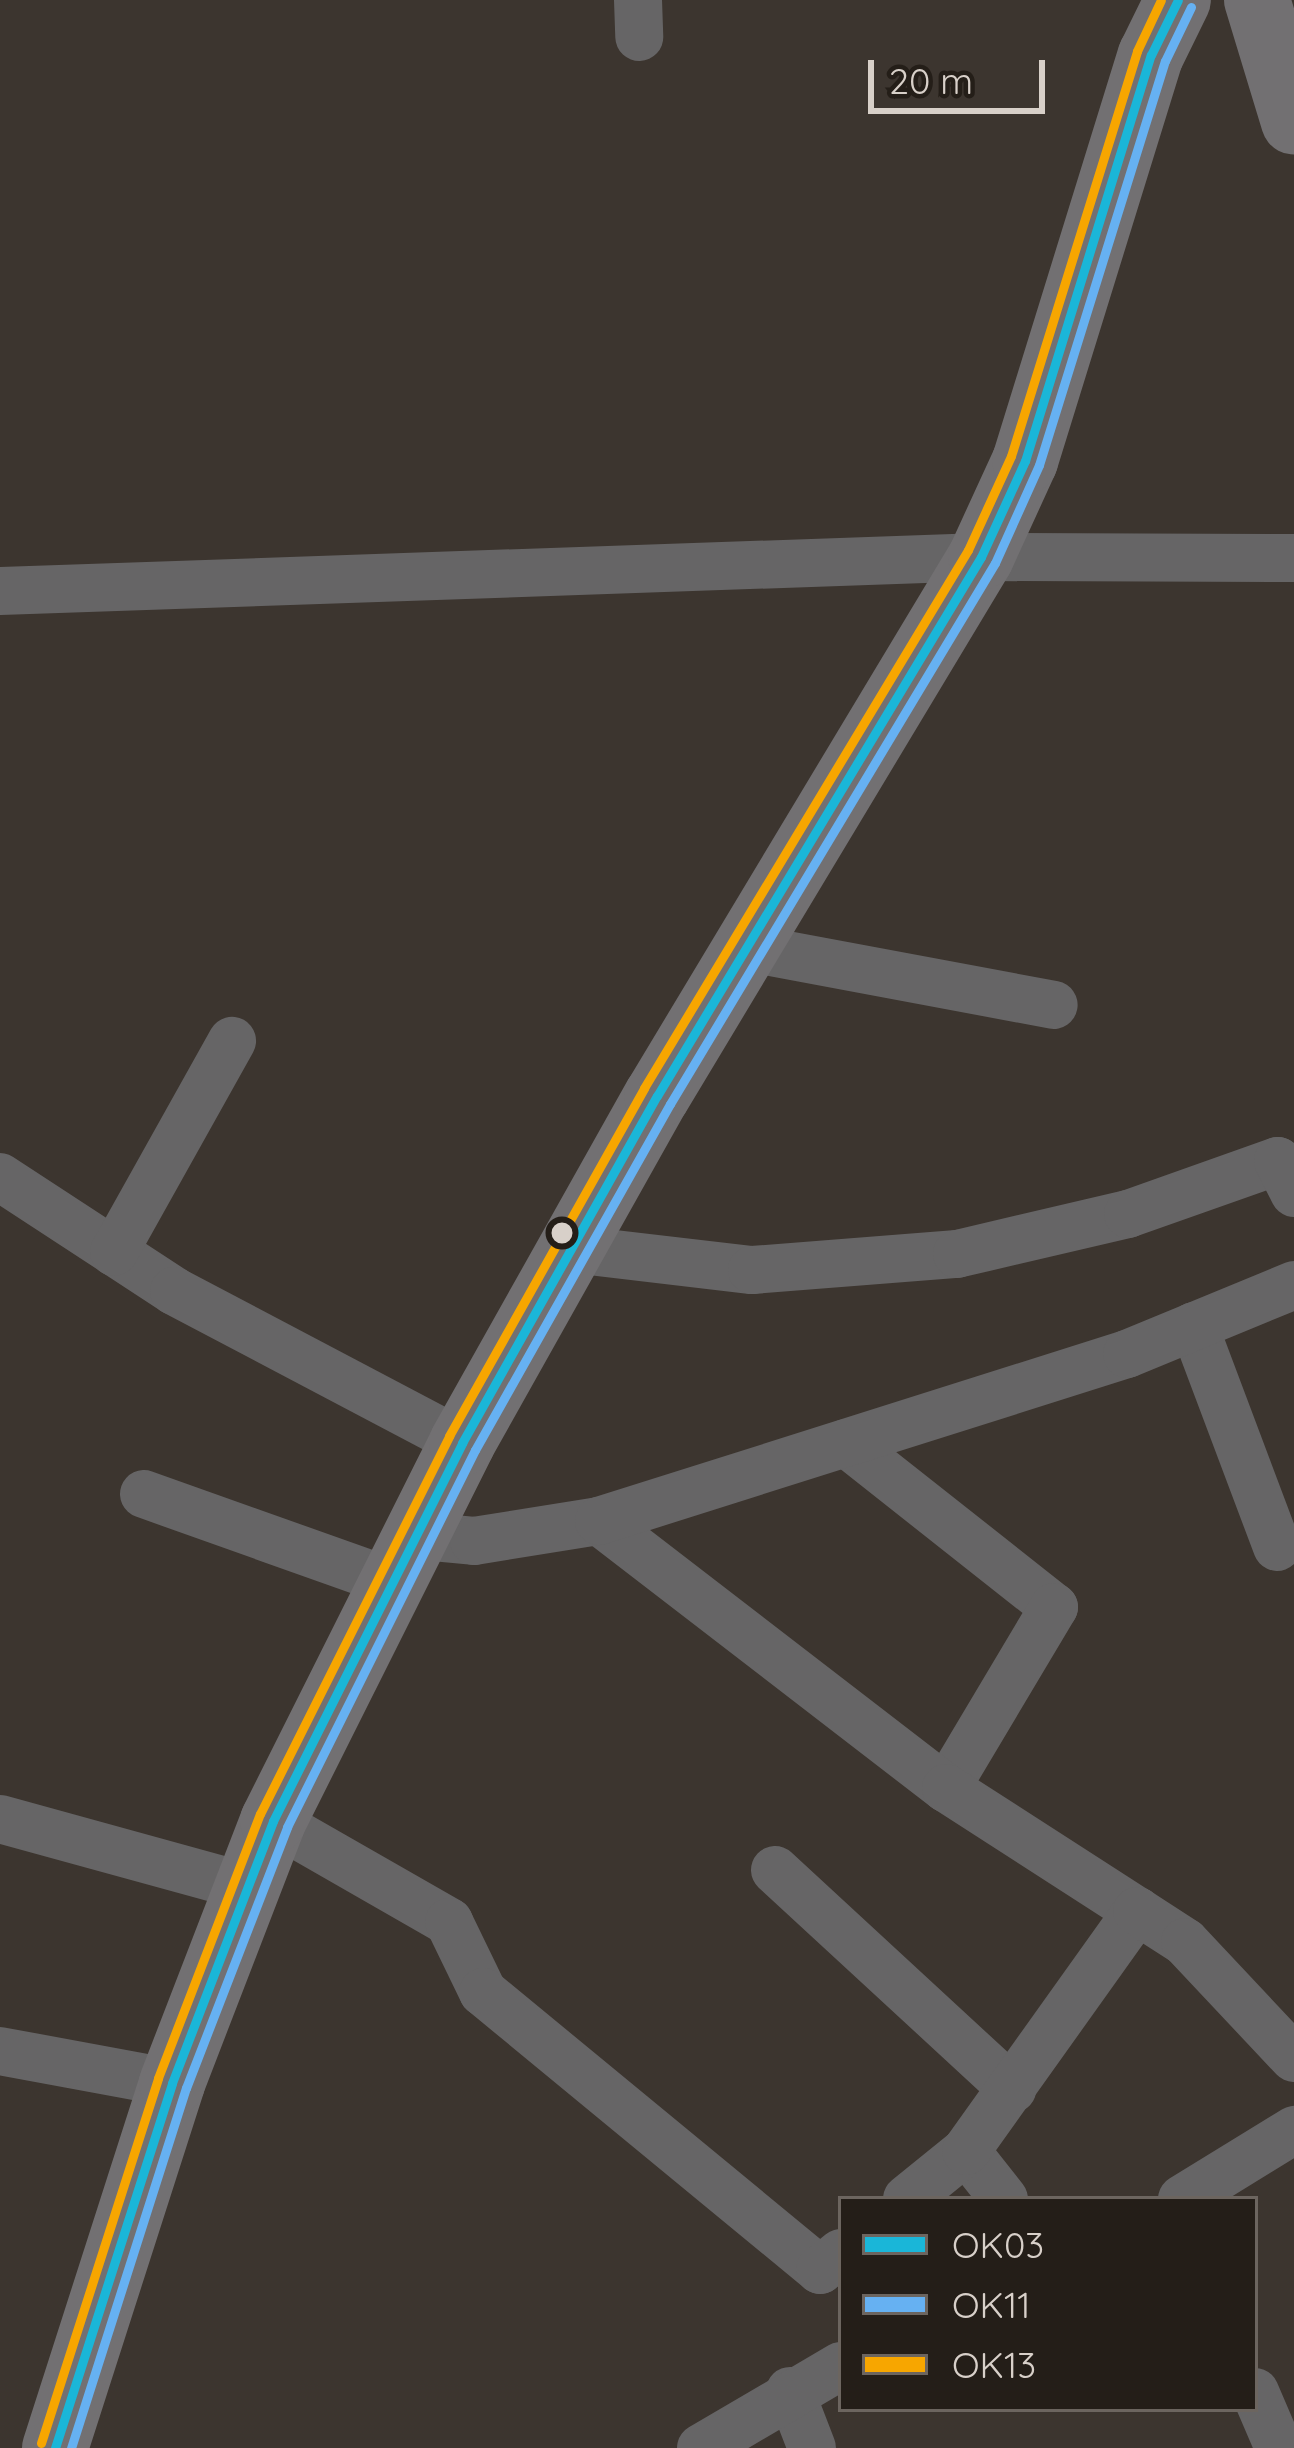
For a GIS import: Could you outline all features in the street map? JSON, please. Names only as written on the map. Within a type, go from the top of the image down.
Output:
[{"type":"street","points":[[55,2448],[172,2083],[244,1886],[273,1821],[462,1443],[744,947],[981,557],[1024,461],[1151,55],[1178,0]]},
{"type":"street","points":[[1257,0],[1294,122]]},
{"type":"street","points":[[0,591],[981,557],[1294,558]]},
{"type":"street","points":[[744,947],[1054,1005]]},
{"type":"street","points":[[114,1252],[232,1041]]},
{"type":"street","points":[[572,1249],[752,1270],[957,1254],[1128,1214],[1278,1161],[1294,1193]]},
{"type":"street","points":[[0,1177],[114,1252],[462,1443]]},
{"type":"street","points":[[144,1494],[401,1558],[599,1521],[1194,1326],[1294,1285]]},
{"type":"street","points":[[1194,1326],[1277,1547]]},
{"type":"street","points":[[846,1443],[1054,1606],[946,1788]]},
{"type":"street","points":[[599,1521],[946,1788],[1185,1942],[1294,2058]]},
{"type":"street","points":[[0,1820],[244,1886]]},
{"type":"street","points":[[273,1821],[449,1922],[483,1992],[820,2270],[838,2255]]},
{"type":"street","points":[[775,1870],[1012,2089]]},
{"type":"street","points":[[911,2196],[966,2151],[1137,1911]]},
{"type":"street","points":[[0,2051],[172,2083]]},
{"type":"street","points":[[1187,2196],[1294,2130]]},
{"type":"street","points":[[966,2151],[1002,2196]]},
{"type":"street","points":[[700,2448],[790,2391],[838,2367]]},
{"type":"street","points":[[790,2391],[812,2448]]},
{"type":"street","points":[[1258,2399],[1279,2448]]},
{"type":"transit line","name":"OK13","points":[[41,2443],[158,2078],[260,1814],[449,1436],[644,1088],[968,550],[1011,456],[1137,51],[1161,0]]},
{"type":"transit line","name":"OK03","points":[[55,2448],[172,2083],[273,1821],[462,1443],[657,1096],[981,557],[1025,461],[1151,55],[1178,0]]},
{"type":"transit line","name":"OK11","points":[[71,2448],[186,2088],[287,1827],[475,1450],[670,1104],[995,563],[1039,465],[1165,61],[1191,7]]}]
